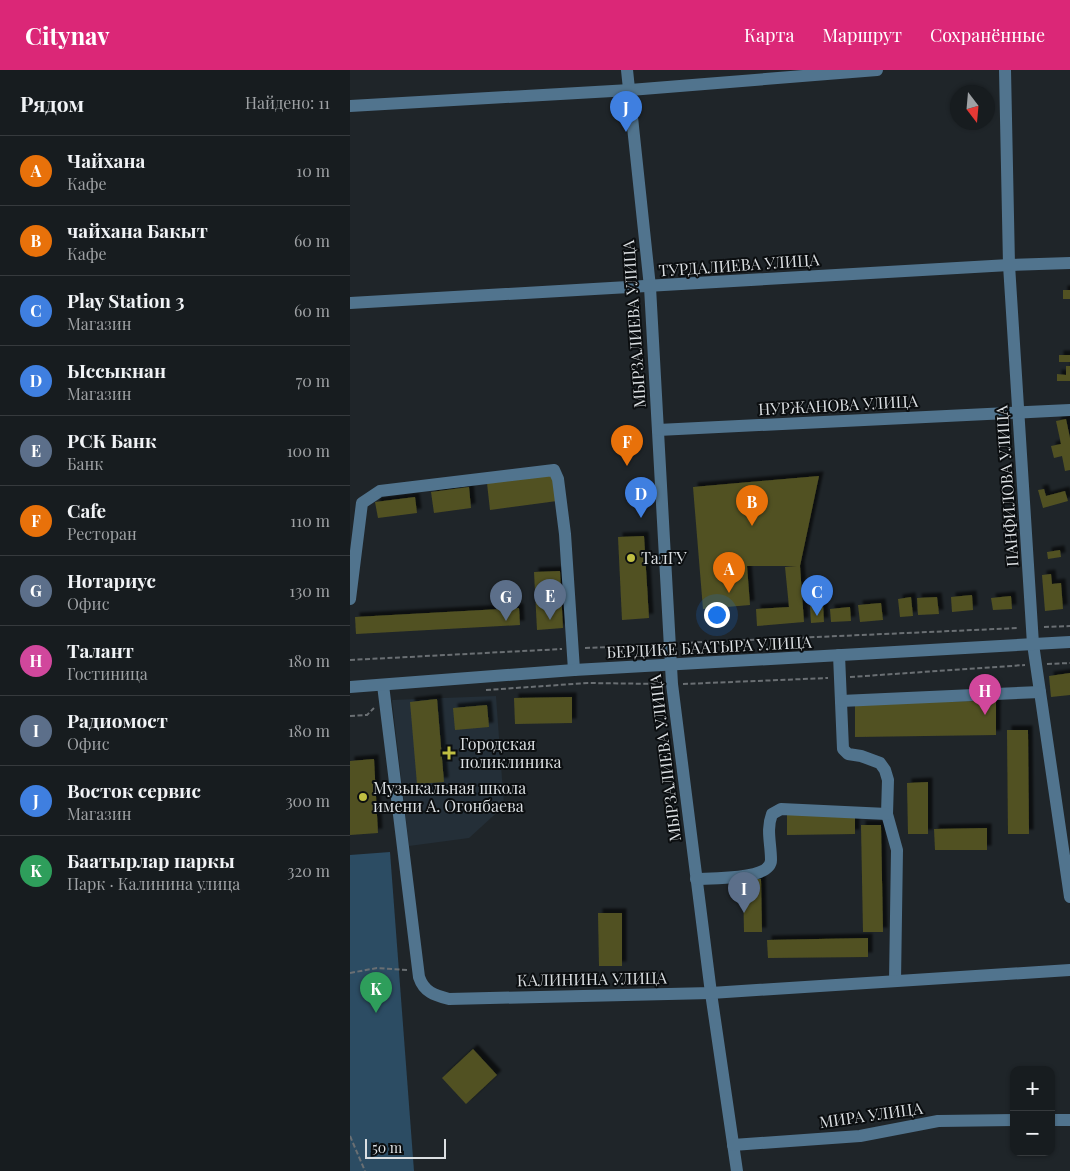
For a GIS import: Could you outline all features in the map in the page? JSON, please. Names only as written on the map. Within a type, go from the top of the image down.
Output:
[{"type":"street","name":"МЫРЗАЛИЕВА УЛИЦА","points":[[627,70],[650,287],[670,665],[710,993],[737,1171]]},
{"type":"street","points":[[350,106],[630,90],[877,70]]},
{"type":"street","name":"ПАНФИЛОВА УЛИЦА","points":[[1005,70],[1009,265],[1033,644],[1070,897]]},
{"type":"street","name":"ТУРДАЛИЕВА УЛИЦА","points":[[350,303],[1070,263]]},
{"type":"street","name":"НУРЖАНОВА УЛИЦА","points":[[658,430],[1070,410]]},
{"type":"street","points":[[350,599],[362,503],[371,495],[380,491],[554,470],[558,479],[565,534],[574,670]]},
{"type":"street","name":"БЕРДИКЕ БААТЫРА УЛИЦА","points":[[350,687],[384,691],[574,670],[1070,642]]},
{"type":"street","points":[[840,655],[843,749],[848,754],[861,756],[880,763],[885,770],[888,780],[887,814],[896,850],[895,981]]},
{"type":"street","points":[[384,691],[419,977]]},
{"type":"street","points":[[841,701],[1040,692]]},
{"type":"street","points":[[696,878],[748,875],[760,873],[766,869],[771,860],[767,826],[772,814],[781,809],[887,814]]},
{"type":"street","name":"КАЛИНИНА УЛИЦА","points":[[419,977],[422,986],[432,995],[448,998],[710,993],[1070,970]]},
{"type":"street","name":"МИРА УЛИЦА","points":[[733,1145],[860,1136],[938,1121],[1010,1120]]},
{"type":"street","points":[[1055,1120],[1070,1120]]},
{"type":"path","points":[[350,660],[572,648],[1070,626]]},
{"type":"path","points":[[481,690],[588,683],[672,684],[840,677],[1070,663]]},
{"type":"path","points":[[350,716],[367,715],[384,691]]},
{"type":"path","points":[[350,973],[377,968],[410,970],[419,977]]},
{"type":"path","points":[[350,1136],[365,1171]]},
{"type":"shaded area","name":"Городская поликлиника","points":[[496,696],[504,806],[469,838],[409,846],[392,700]]},
{"type":"shaded area","points":[[390,852],[414,1171],[350,1171],[350,855]]},
{"type":"building","points":[[1063,290],[1070,290],[1070,299],[1063,299]]},
{"type":"building","points":[[1059,355],[1070,355],[1070,362],[1059,362]]},
{"type":"building","points":[[1066,366],[1070,366],[1070,381],[1057,381],[1057,374],[1066,375]]},
{"type":"building","points":[[1066,419],[1070,438],[1070,470],[1065,471],[1062,456],[1054,458],[1051,446],[1061,444],[1056,421]]},
{"type":"building","points":[[553,475],[557,501],[490,510],[487,483]]},
{"type":"building","points":[[819,476],[800,566],[804,622],[757,626],[756,609],[789,607],[785,567],[797,566],[747,566],[750,605],[703,609],[693,487]]},
{"type":"building","points":[[469,487],[471,508],[434,513],[431,492]]},
{"type":"building","points":[[1044,489],[1046,496],[1065,491],[1068,501],[1043,508],[1038,490]]},
{"type":"building","points":[[415,497],[417,513],[378,518],[375,502]]},
{"type":"building","points":[[644,536],[649,618],[622,620],[618,537]]},
{"type":"building","points":[[1060,550],[1061,557],[1048,559],[1047,552]]},
{"type":"building","points":[[560,571],[563,628],[537,630],[534,572]]},
{"type":"building","points":[[1051,574],[1052,584],[1061,583],[1063,609],[1045,611],[1042,575]]},
{"type":"building","points":[[972,595],[973,610],[952,612],[951,597]]},
{"type":"building","points":[[1011,596],[1012,609],[993,610],[991,598]]},
{"type":"building","points":[[911,597],[913,616],[900,617],[898,599]]},
{"type":"building","points":[[937,597],[939,614],[918,615],[917,598]]},
{"type":"building","points":[[881,603],[883,620],[860,622],[858,605]]},
{"type":"building","points":[[823,605],[824,622],[811,623],[810,606]]},
{"type":"building","points":[[850,607],[851,621],[831,622],[830,609]]},
{"type":"building","points":[[519,608],[520,625],[356,634],[355,617]]},
{"type":"building","points":[[1070,673],[1070,695],[1051,697],[1049,676]]},
{"type":"building","points":[[572,697],[572,723],[515,724],[514,698]]},
{"type":"building","points":[[437,699],[444,782],[417,784],[410,702]]},
{"type":"building","points":[[996,701],[996,735],[855,737],[855,702]]},
{"type":"building","points":[[487,705],[489,727],[455,730],[453,708]]},
{"type":"building","points":[[1007,730],[1028,730],[1029,834],[1008,834]]},
{"type":"building","name":"Музыкальная школа имени А. Огонбаева","points":[[374,759],[378,833],[350,835],[350,761]]},
{"type":"building","points":[[928,782],[928,834],[908,834],[907,783]]},
{"type":"building","points":[[855,814],[855,834],[787,835],[787,815]]},
{"type":"building","points":[[861,825],[881,825],[883,932],[863,932]]},
{"type":"building","points":[[987,828],[987,850],[935,850],[934,829]]},
{"type":"building","points":[[743,879],[761,879],[762,932],[744,932]]},
{"type":"building","points":[[598,913],[622,913],[622,966],[599,966]]},
{"type":"building","points":[[868,938],[868,957],[768,958],[767,940]]},
{"type":"building","points":[[473,1049],[497,1075],[466,1104],[442,1078]]},
{"type":"place","name":"Восток сервис","points":[[626,132]]},
{"type":"place","name":"Cafe","points":[[627,466]]},
{"type":"place","name":"Ыссыкнан","points":[[641,518]]},
{"type":"place","name":"чайхана Бакыт","points":[[752,526]]},
{"type":"place","name":"ТалГУ","points":[[631,558]]},
{"type":"place","name":"Чайхана","points":[[729,593]]},
{"type":"place","name":"Play Station 3","points":[[817,616]]},
{"type":"place","name":"РСК Банк","points":[[550,620]]},
{"type":"place","name":"Нотариус","points":[[506,621]]},
{"type":"place","name":"Талант","points":[[985,715]]},
{"type":"place","name":"Городская поликлиника","points":[[449,753]]},
{"type":"place","name":"Музыкальная школа имени А. Огонбаева","points":[[363,797]]},
{"type":"place","name":"Радиомост","points":[[744,913]]},
{"type":"place","name":"Баатырлар паркы","points":[[376,1013]]}]
